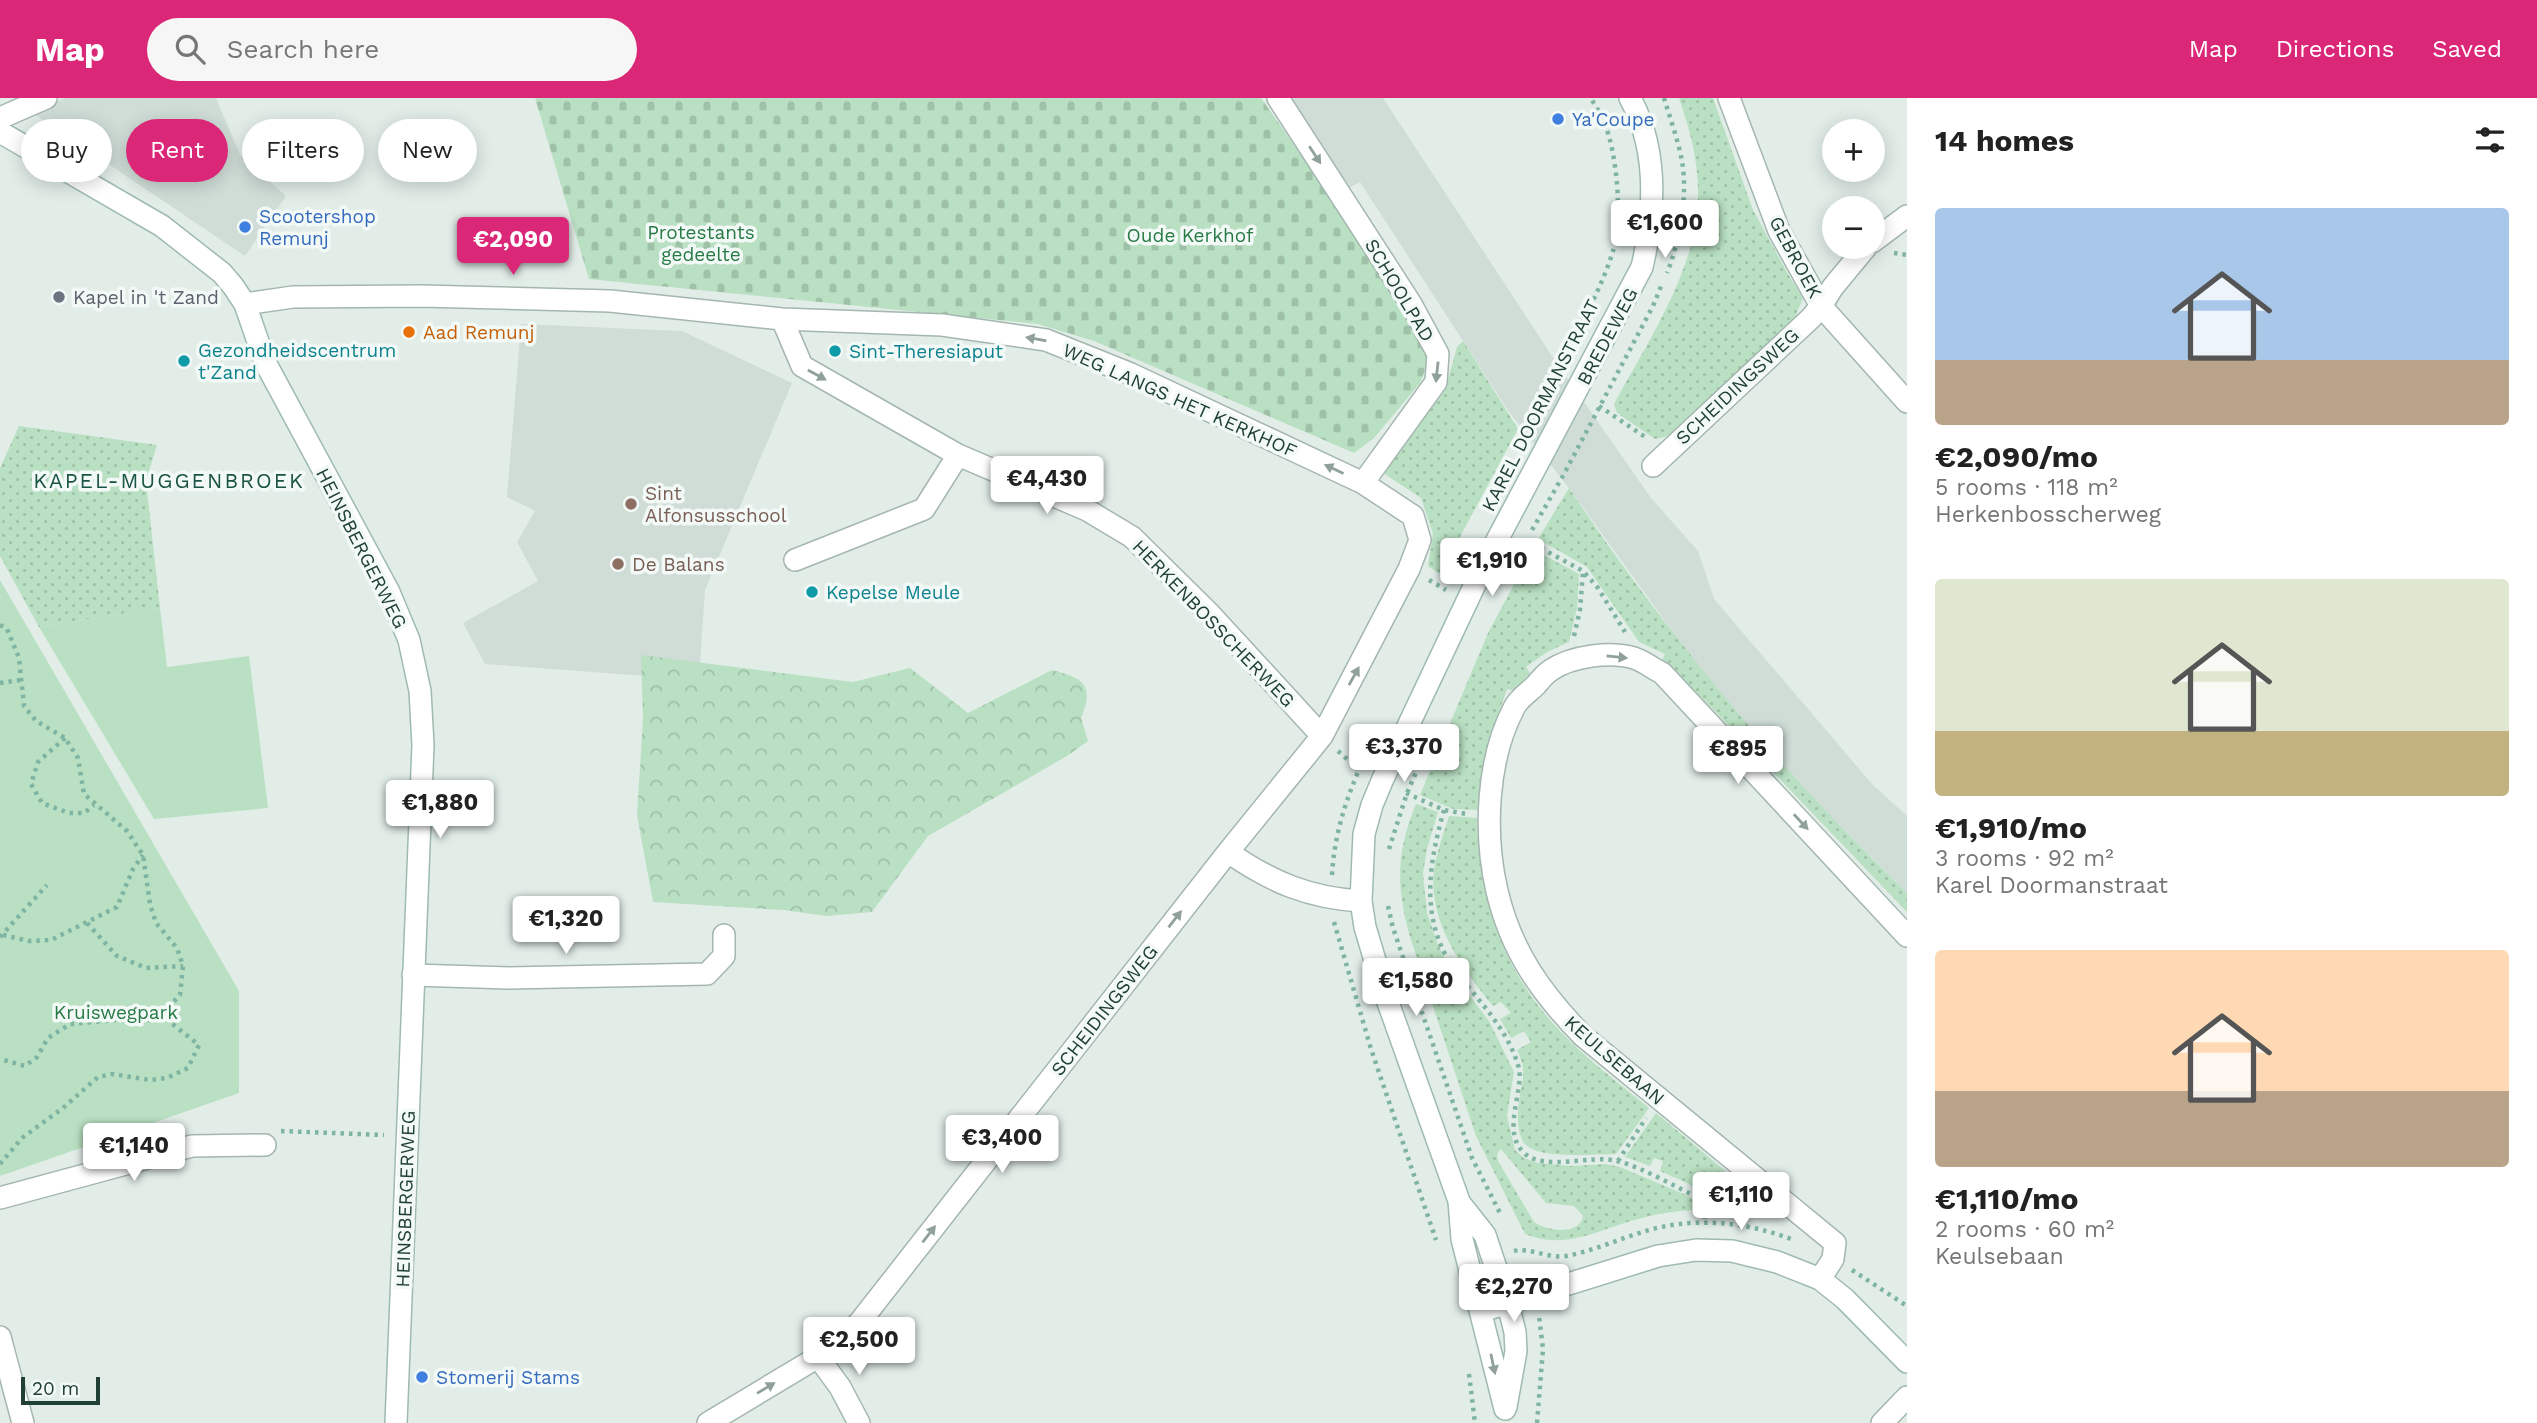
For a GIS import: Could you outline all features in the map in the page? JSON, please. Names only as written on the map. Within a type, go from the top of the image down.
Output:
[{"type":"street","points":[[0,118],[46,98]]},
{"type":"street","name":"SCHOOLPAD","points":[[1278,98],[1411,304],[1438,354],[1437,382],[1363,483]]},
{"type":"street","name":"BREDEWEG","points":[[1540,457],[1637,277],[1649,239],[1652,171],[1637,110],[1630,98]]},
{"type":"street","name":"GEBROEK","points":[[1729,98],[1779,231],[1822,306]]},
{"type":"street","name":"HEINSBERGERWEG","points":[[0,132],[162,226],[222,273],[245,304],[265,362],[389,592],[409,640],[420,691],[424,745],[396,1423]]},
{"type":"street","points":[[1885,232],[1907,216]]},
{"type":"street","name":"GEBROEK","points":[[1822,306],[1833,287],[1856,259]]},
{"type":"street","points":[[245,304],[293,297],[396,296],[610,301],[782,319]]},
{"type":"street","points":[[1822,306],[1907,402]]},
{"type":"street","name":"SCHEIDINGSWEG","points":[[1660,459],[1822,306]]},
{"type":"street","name":"WEG LANGS HET KERKHOF","points":[[782,319],[942,325],[1046,340],[1131,374],[1363,483],[1413,516],[1420,540]]},
{"type":"street","name":"HERKENBOSSCHERWEG","points":[[782,319],[802,366],[958,455],[1087,510],[1132,537],[1210,614],[1322,736]]},
{"type":"street","points":[[796,560],[925,509],[958,455]]},
{"type":"street","name":"KAREL DOORMANSTRAAT","points":[[1505,1416],[1482,1311],[1462,1239],[1459,1201],[1385,994],[1365,927],[1361,901],[1364,834],[1372,805],[1487,559],[1540,457]]},
{"type":"street","name":"SCHEIDINGSWEG","points":[[708,1423],[818,1357],[859,1323],[1322,736],[1409,569],[1420,540]]},
{"type":"street","points":[[1575,660],[1605,655],[1634,659],[1662,673],[1907,936]]},
{"type":"street","name":"KEULSEBAAN","points":[[1575,660],[1551,670],[1514,706],[1499,750],[1489,815],[1491,861],[1513,941],[1533,978],[1553,1006],[1583,1036],[1835,1243],[1833,1259]]},
{"type":"street","points":[[1228,852],[1254,870],[1315,896],[1361,901]]},
{"type":"street","points":[[413,975],[509,978],[708,974],[724,956],[724,935]]},
{"type":"street","points":[[0,1198],[192,1146],[265,1145]]},
{"type":"street","name":"KAREL DOORMANSTRAAT","points":[[1459,1201],[1485,1235],[1515,1332],[1516,1351],[1505,1416]]},
{"type":"street","points":[[1482,1311],[1658,1256],[1696,1250],[1732,1251],[1777,1262],[1819,1279],[1845,1299],[1907,1362]]},
{"type":"street","points":[[1819,1279],[1833,1259]]},
{"type":"street","points":[[0,1337],[23,1423]]},
{"type":"street","points":[[818,1357],[840,1387],[859,1423]]},
{"type":"street","points":[[1882,1423],[1907,1397]]},
{"type":"path","name":"KAREL DOORMANSTRAAT","points":[[1571,346],[1605,273],[1614,248],[1618,219],[1617,174],[1605,123],[1591,98]]},
{"type":"path","points":[[1599,406],[1660,459]]},
{"type":"path","points":[[1527,540],[1583,571],[1598,588],[1624,629],[1634,659]]},
{"type":"path","points":[[1575,660],[1572,651],[1574,629],[1580,610],[1583,571]]},
{"type":"path","points":[[1440,602],[1452,578]]},
{"type":"path","points":[[0,625],[7,629],[19,659],[24,706],[36,721],[65,738],[78,758],[84,794],[127,831],[143,855],[150,904],[156,923],[177,948],[183,966],[180,995],[161,1015],[145,1021],[115,1020],[70,1024],[48,1038],[37,1057],[25,1066],[0,1059]]},
{"type":"path","points":[[0,683],[21,681]]},
{"type":"path","points":[[1381,721],[1358,769],[1338,827],[1331,899],[1339,942],[1363,1022],[1438,1244]]},
{"type":"path","points":[[65,738],[38,762],[31,783],[42,803],[69,813],[84,813],[94,805]]},
{"type":"path","points":[[1444,810],[1430,871],[1432,914],[1442,946],[1455,970],[1489,1011],[1520,1069],[1513,1119],[1516,1138],[1523,1152],[1534,1158],[1549,1160],[1618,1161],[1704,1201],[1705,1223]]},
{"type":"path","points":[[1,936],[29,941],[51,940],[117,907],[133,869],[143,855]]},
{"type":"path","points":[[1,936],[47,885]]},
{"type":"path","points":[[87,923],[117,956],[146,968],[183,966]]},
{"type":"path","points":[[0,1164],[22,1138],[63,1108],[98,1077],[112,1074],[150,1080],[167,1078],[188,1068],[199,1045],[161,1015]]},
{"type":"path","points":[[1618,1161],[1659,1097]]},
{"type":"path","points":[[265,1145],[266,1130],[408,1135]]},
{"type":"path","points":[[1833,1259],[1907,1306]]},
{"type":"path","points":[[1469,1373],[1475,1423]]},
{"type":"shaded area","points":[[65,98],[216,98],[225,119],[126,119],[126,176],[112,167],[112,119],[41,119],[31,112]]},
{"type":"shaded area","points":[[1284,98],[1383,98],[1552,356],[1651,498],[1698,551],[1714,599],[1873,785],[1907,816],[1907,893],[1794,779],[1693,660],[1569,488],[1509,412],[1360,182],[1347,189]]},
{"type":"shaded area","points":[[228,126],[242,157],[242,182],[270,182],[286,196],[245,256],[135,182],[228,182]]},
{"type":"shaded area","name":"Sint Alfonsusschool","points":[[521,324],[682,331],[792,383],[705,590],[699,680],[485,664],[463,623],[538,581],[517,542],[535,511],[507,497]]},
{"type":"green space","name":"Oude Kerkhof","points":[[535,98],[1261,98],[1371,255],[1426,340],[1428,363],[1420,383],[1374,438],[1354,453],[1094,341],[1038,324],[589,279]]},
{"type":"green space","points":[[1679,98],[1713,98],[1753,210],[1803,298],[1795,317],[1668,436],[1655,439],[1617,413],[1614,404],[1668,305],[1680,278],[1696,224],[1698,185],[1695,159]]},
{"type":"green space","points":[[1463,341],[1518,429],[1440,574],[1428,566],[1433,534],[1421,498],[1383,473],[1445,390],[1457,347]]},
{"type":"green space","points":[[19,426],[157,445],[146,481],[160,608],[39,627],[0,556],[0,468]]},
{"type":"green space","points":[[1569,488],[1646,597],[1727,700],[1814,798],[1907,893],[1907,912],[1705,701],[1662,660],[1665,654],[1639,642],[1587,567],[1538,539]]},
{"type":"green space","points":[[1533,549],[1579,574],[1577,608],[1569,642],[1547,652],[1526,667],[1530,673],[1514,691],[1507,689],[1487,747],[1477,810],[1453,809],[1420,795],[1488,633]]},
{"type":"green space","name":"Kruiswegpark","points":[[0,580],[239,991],[239,1093],[0,1176]]},
{"type":"green space","points":[[160,608],[167,667],[249,656],[268,808],[154,819],[39,627]]},
{"type":"green space","points":[[641,655],[853,682],[910,668],[968,713],[1052,670],[1072,676],[1083,684],[1087,697],[1081,718],[1088,741],[1067,756],[928,836],[872,912],[826,916],[784,910],[653,902],[637,815],[643,720]]},
{"type":"green space","points":[[1416,804],[1438,812],[1423,873],[1427,913],[1451,971],[1489,1021],[1514,1072],[1507,1116],[1515,1150],[1524,1158],[1538,1163],[1572,1166],[1605,1164],[1620,1167],[1686,1195],[1698,1202],[1701,1209],[1653,1215],[1571,1239],[1541,1239],[1525,1234],[1476,1136],[1410,937],[1400,885],[1402,854]],"holes":[[[1501,1149],[1546,1203],[1574,1206],[1583,1216],[1581,1222],[1576,1227],[1562,1230],[1546,1228],[1534,1222],[1498,1161],[1497,1154]]]},
{"type":"green space","points":[[1449,816],[1477,818],[1489,906],[1509,959],[1540,1009],[1592,1062],[1649,1108],[1616,1154],[1554,1154],[1532,1149],[1522,1140],[1518,1112],[1523,1070],[1517,1050],[1531,1042],[1524,1031],[1511,1038],[1500,1019],[1511,1013],[1501,1002],[1493,1006],[1469,975],[1448,941],[1435,903],[1435,863]]},
{"type":"green space","points":[[1656,1113],[1772,1210],[1767,1216],[1712,1209],[1705,1195],[1699,1190],[1660,1171],[1663,1161],[1654,1158],[1650,1166],[1625,1157]]},
{"type":"place","name":"Ya'Coupe","points":[[1558,119]]},
{"type":"place","name":"Scootershop Remunj","points":[[245,227]]},
{"type":"place","name":"Kapel in 't Zand","points":[[59,297]]},
{"type":"place","name":"Aad Remunj","points":[[409,332]]},
{"type":"place","name":"Sint-Theresiaput","points":[[835,351]]},
{"type":"place","name":"Gezondheidscentrum t'Zand","points":[[184,361]]},
{"type":"place","name":"Sint Alfonsusschool","points":[[631,504]]},
{"type":"place","name":"De Balans","points":[[618,564]]},
{"type":"place","name":"Kepelse Meule","points":[[812,592]]},
{"type":"place","name":"Stomerij Stams","points":[[422,1377]]},
{"type":"district","name":"KAPEL-MUGGENBROEK","points":[[169,481]]},
{"type":"park label","name":"Protestants gedeelte","points":[[701,243]]}]
